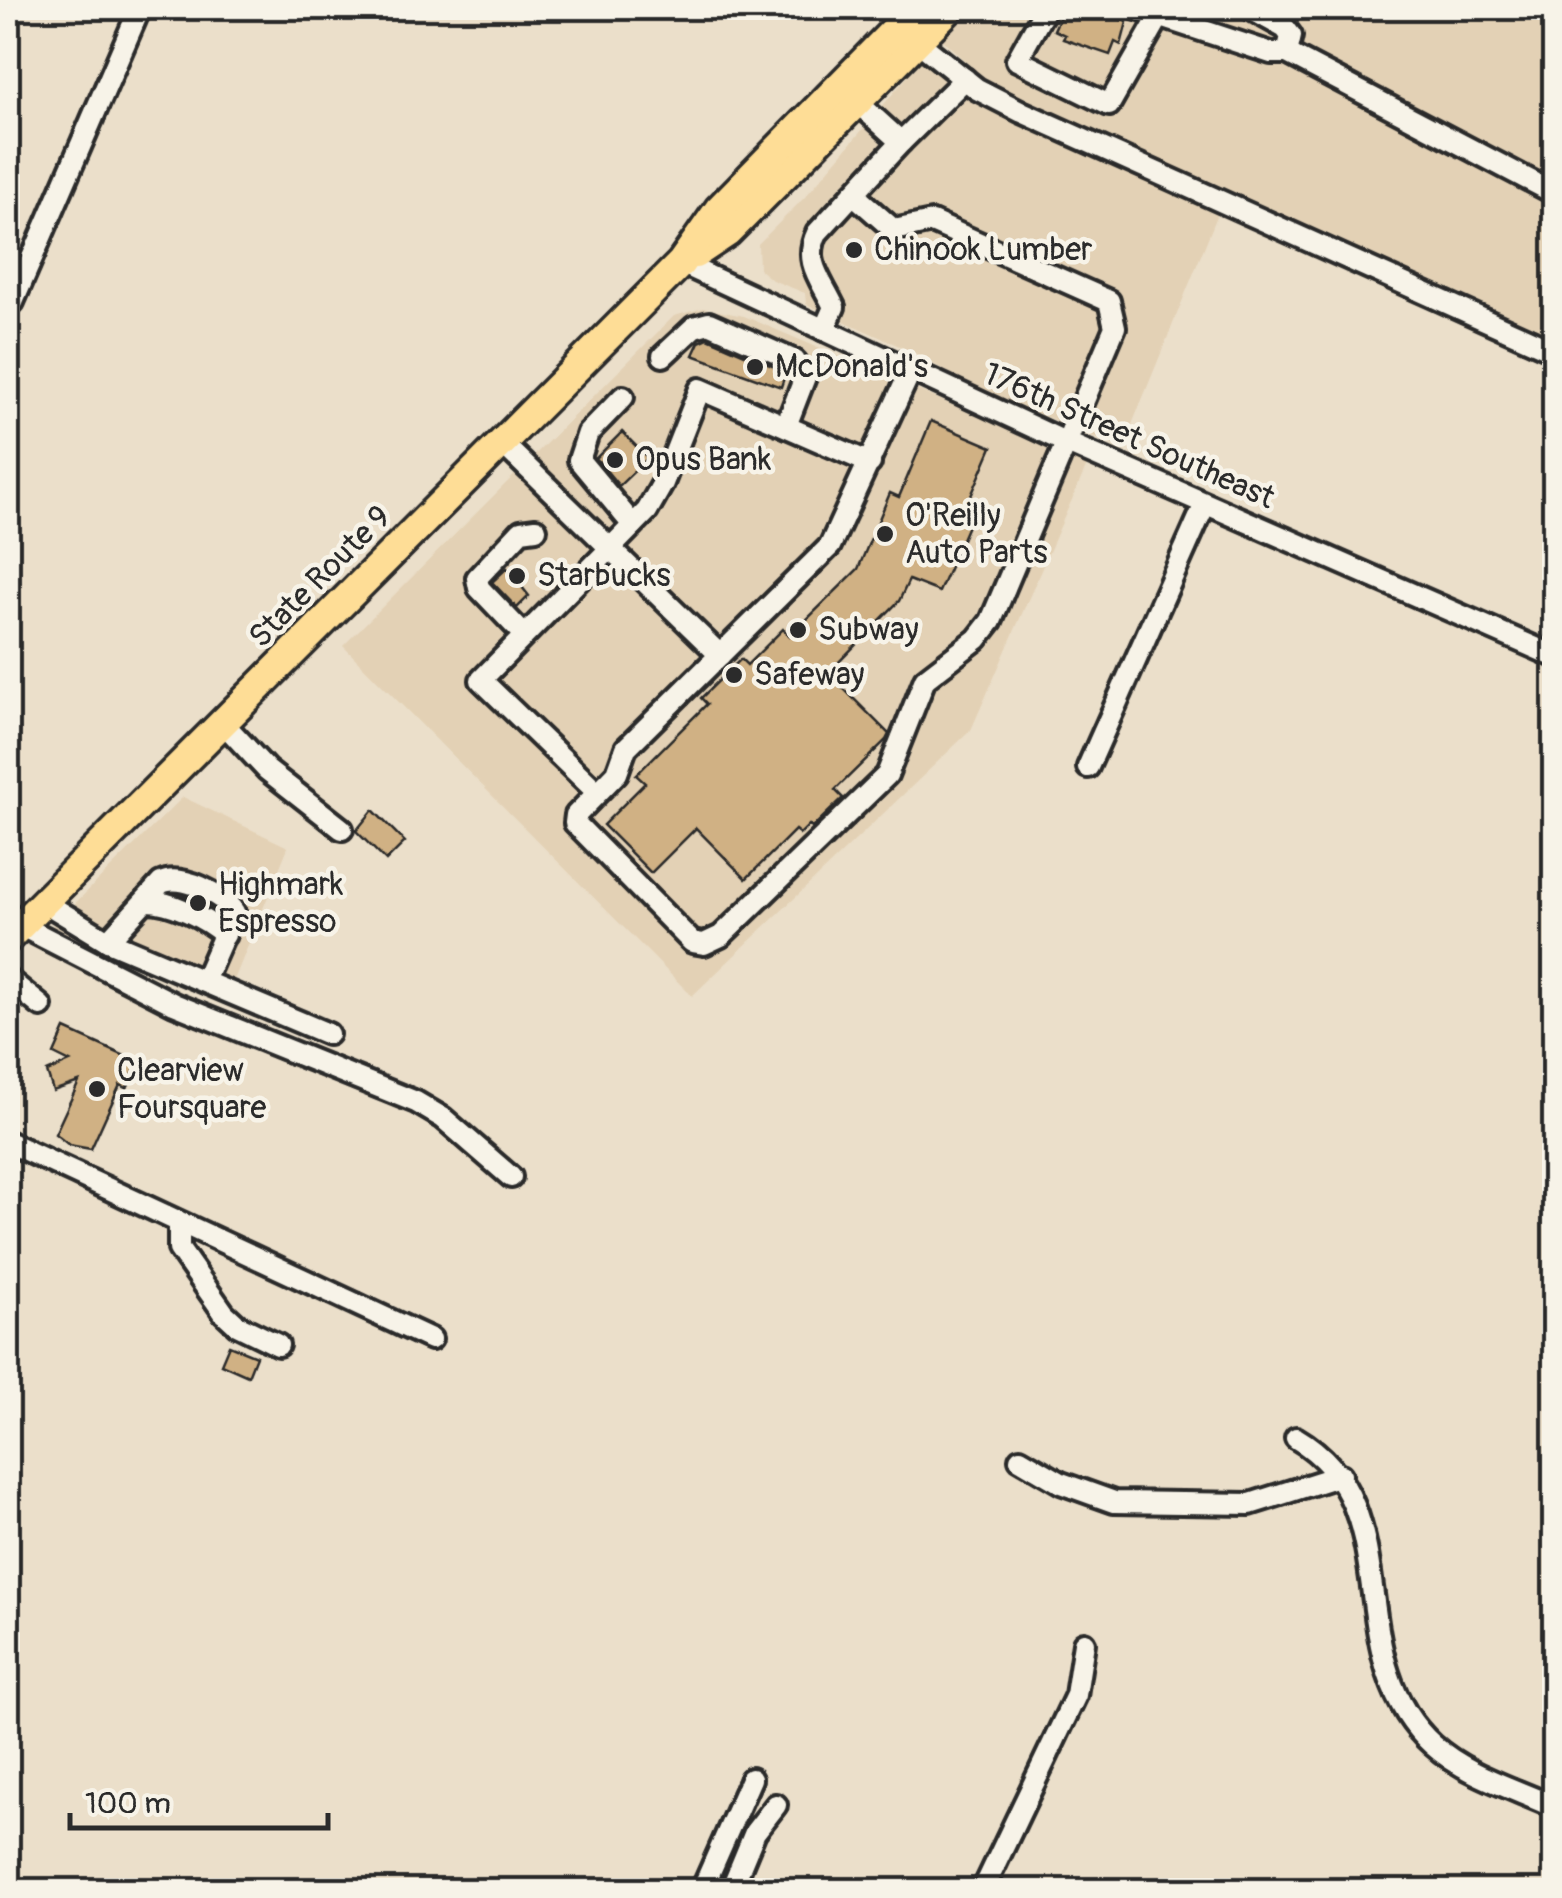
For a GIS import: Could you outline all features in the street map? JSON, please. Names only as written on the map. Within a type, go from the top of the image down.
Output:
[{"type":"main road","name":"State Route 9","points":[[11,933],[681,263],[718,209],[916,8]]},
{"type":"main road","name":"State Route 9","points":[[681,263],[728,232],[950,8]]},
{"type":"street","points":[[13,302],[16,275],[140,8]]},
{"type":"street","points":[[1046,8],[1017,60],[1109,105],[1159,16]]},
{"type":"street","points":[[1134,8],[1271,53],[1287,52],[1554,193]]},
{"type":"street","points":[[1248,8],[1286,28],[1291,36],[1287,52]]},
{"type":"street","points":[[917,41],[965,80],[1022,112],[1554,351]]},
{"type":"street","points":[[824,330],[834,306],[812,266],[809,250],[817,232],[965,80]]},
{"type":"street","points":[[857,102],[901,142]]},
{"type":"street","points":[[853,194],[894,230],[932,222],[1109,301],[1115,327],[991,621],[978,638],[926,679],[887,775],[721,936],[704,944],[692,942],[575,823],[579,808],[617,773],[626,748],[830,546],[912,370]]},
{"type":"street","name":"176th Street Southeast","points":[[681,263],[1065,442],[1554,656]]},
{"type":"street","points":[[663,356],[694,327],[709,323],[795,361],[805,377],[786,426]]},
{"type":"street","points":[[596,792],[480,680],[656,498],[700,389],[870,464]]},
{"type":"street","points":[[623,397],[588,434],[579,460],[633,524]]},
{"type":"street","points":[[502,443],[720,654]]},
{"type":"street","points":[[1088,768],[1206,504]]},
{"type":"street","points":[[524,635],[478,588],[477,578],[521,532],[536,529]]},
{"type":"street","points":[[224,724],[267,770],[342,829]]},
{"type":"street","points":[[108,941],[146,901],[160,901],[212,924],[225,935],[204,981]]},
{"type":"street","points":[[44,902],[108,941],[328,1034]]},
{"type":"street","points":[[11,933],[416,1102],[443,1118],[511,1177]]},
{"type":"street","points":[[8,979],[40,1006]]},
{"type":"street","points":[[8,1142],[431,1338]]},
{"type":"street","points":[[179,1224],[180,1248],[224,1313],[236,1325],[278,1345]]},
{"type":"street","points":[[1296,1438],[1321,1452],[1341,1475],[1361,1520],[1382,1657],[1396,1696],[1414,1724],[1458,1764],[1554,1807]]},
{"type":"street","points":[[1020,1458],[1061,1483],[1114,1502],[1250,1504],[1341,1475]]},
{"type":"street","points":[[984,1890],[1076,1695],[1084,1643]]},
{"type":"street","points":[[702,1890],[751,1780]]},
{"type":"street","points":[[730,1890],[754,1832],[776,1805]]},
{"type":"shaded area","points":[[973,8],[1554,8],[1554,353],[1221,206],[1122,449],[966,383],[915,353],[806,304],[805,293],[772,280],[759,269],[758,244],[806,196],[925,56],[995,103],[1001,89],[990,85],[942,39]]},
{"type":"shaded area","points":[[703,308],[744,316],[1088,463],[971,730],[692,996],[343,646],[674,316]]},
{"type":"shaded area","points":[[183,797],[288,847],[224,1005],[51,927]]},
{"type":"building","points":[[1064,8],[1094,8],[1127,22],[1121,45],[1115,42],[1110,55],[1063,39],[1065,35],[1054,30]]},
{"type":"building","points":[[708,338],[786,372],[781,387],[693,355],[699,342]]},
{"type":"building","points":[[931,421],[992,447],[968,503],[976,507],[939,592],[909,580],[899,601],[828,673],[889,734],[886,740],[835,790],[843,798],[812,828],[809,825],[800,834],[795,830],[746,879],[696,828],[651,873],[603,825],[645,783],[636,775],[707,704],[701,698],[741,659],[747,665],[783,629],[790,636],[858,569],[890,493],[899,497]]},
{"type":"building","points":[[622,432],[648,458],[619,486],[596,458]]},
{"type":"building","points":[[507,568],[529,596],[517,608],[492,582]]},
{"type":"building","points":[[373,810],[405,842],[386,861],[356,831]]},
{"type":"building","name":"Clearview Foursquare","points":[[65,1029],[138,1062],[127,1088],[120,1085],[91,1149],[69,1145],[55,1134],[79,1082],[53,1091],[47,1072],[70,1062],[54,1054]]},
{"type":"building","points":[[229,1345],[256,1356],[248,1376],[221,1364]]},
{"type":"place","name":"Chinook Lumber","points":[[854,250]]},
{"type":"place","name":"McDonald's","points":[[755,367]]},
{"type":"place","name":"Opus Bank","points":[[615,460]]},
{"type":"place","name":"O'Reilly Auto Parts","points":[[885,534]]},
{"type":"place","name":"Starbucks","points":[[517,576]]},
{"type":"place","name":"Subway","points":[[798,630]]},
{"type":"place","name":"Safeway","points":[[734,675]]},
{"type":"place","name":"Highmark Espresso","points":[[198,903]]},
{"type":"place","name":"Clearview Foursquare","points":[[97,1089]]}]
